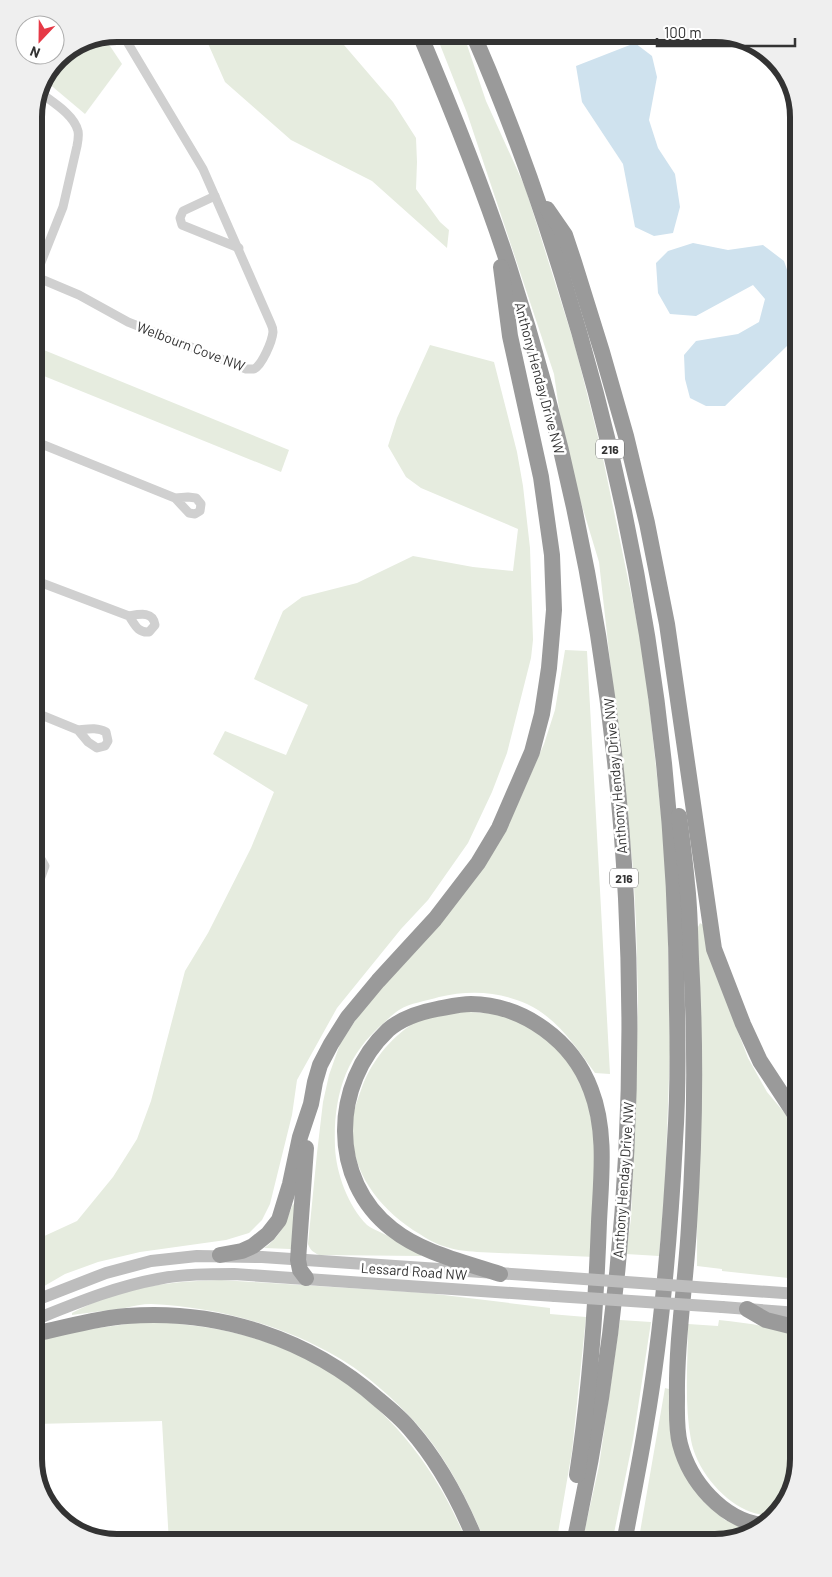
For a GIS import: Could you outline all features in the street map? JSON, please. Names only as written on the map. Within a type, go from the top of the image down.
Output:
[{"type":"highway","name":"Anthony Henday Drive NW","points":[[423,43],[460,130],[496,228],[531,339],[554,425],[586,564],[608,693],[619,794],[627,926],[630,1067],[627,1136],[621,1230],[602,1397],[576,1534]]},
{"type":"highway","name":"216","points":[[477,43],[535,192],[574,313],[596,392],[617,476],[633,556],[658,714],[668,804],[674,891],[677,980],[676,1137],[659,1331],[647,1422],[626,1534]]},
{"type":"highway","points":[[535,192],[565,235],[621,417],[647,523],[667,624],[714,949],[743,1024],[760,1061],[790,1107]]},
{"type":"highway","points":[[306,1278],[300,1270],[298,1260],[311,1104],[320,1065],[348,1017],[454,896],[478,863],[495,835],[515,793],[532,752],[542,714],[549,668],[554,610],[552,555],[541,477],[510,336],[496,228]]},
{"type":"highway","points":[[658,714],[676,790],[688,885],[694,1010],[694,1116],[689,1227],[676,1376],[677,1421],[680,1445],[691,1472],[709,1496],[726,1511],[742,1521],[753,1523]]},
{"type":"highway","points":[[500,1274],[433,1251],[393,1230],[374,1213],[359,1191],[350,1165],[344,1143],[345,1122],[350,1099],[364,1060],[389,1030],[422,1012],[471,1004],[517,1013],[553,1035],[568,1050],[591,1090],[596,1107],[602,1146],[597,1287],[584,1433],[567,1534]]},
{"type":"highway","points":[[220,1256],[242,1251],[253,1246],[268,1234],[279,1220],[290,1184],[300,1137],[311,1104]]},
{"type":"highway","points":[[747,1309],[766,1320],[790,1326]]},
{"type":"highway","points":[[42,1332],[117,1317],[173,1315],[200,1318],[249,1328],[300,1347],[354,1379],[388,1407],[409,1428],[427,1451],[452,1490],[472,1534]]},
{"type":"main road","name":"Lessard Road NW","points":[[42,1298],[87,1279],[127,1267],[179,1257],[220,1256],[790,1293]]},
{"type":"main road","name":"Lessard Road NW","points":[[42,1317],[96,1296],[159,1278],[214,1274],[306,1278],[790,1312]]},
{"type":"street","name":"Welbourn Cove NW","points":[[43,280],[80,295],[128,322],[246,369],[254,369],[262,361],[273,332],[239,248],[203,170],[127,42]]},
{"type":"street","points":[[43,254],[66,196],[78,146],[78,130],[69,116],[45,97]]},
{"type":"street","points":[[215,196],[183,211],[180,218],[182,225],[239,248]]},
{"type":"street","points":[[43,445],[175,498]]},
{"type":"street","points":[[43,583],[129,616]]},
{"type":"street","points":[[43,715],[78,730]]},
{"type":"street","points":[[42,860],[46,866],[42,875]]},
{"type":"shaded area","points":[[207,42],[342,42],[393,102],[416,138],[416,189],[440,222],[449,230],[447,248],[372,181],[291,140],[225,82]]},
{"type":"shaded area","points":[[108,43],[122,64],[85,114],[50,85],[65,63],[89,48]]},
{"type":"shaded area","points":[[439,43],[466,43],[486,101],[525,187],[575,346],[601,449],[644,656],[666,860],[668,940],[670,1050],[665,1186],[659,1256],[626,1254],[631,1219],[635,1122],[638,1002],[636,923],[633,868],[599,562],[565,450],[554,374],[467,113]]},
{"type":"shaded area","points":[[430,345],[494,362],[517,452],[523,486],[530,548],[533,640],[531,658],[507,753],[492,792],[468,843],[428,900],[401,929],[337,1008],[297,1080],[292,1115],[270,1204],[262,1220],[249,1233],[226,1240],[140,1252],[98,1262],[65,1274],[42,1287],[42,1237],[77,1221],[113,1177],[137,1139],[151,1101],[185,971],[208,933],[251,848],[274,792],[213,754],[225,731],[286,755],[308,705],[254,679],[283,611],[302,597],[357,583],[413,556],[473,567],[513,571],[518,529],[421,488],[406,477],[388,446],[397,418]]},
{"type":"shaded area","points":[[43,350],[289,450],[281,472],[43,376]]},
{"type":"shaded area","points":[[565,650],[587,651],[610,1074],[595,1073],[573,1043],[548,1017],[527,1004],[505,996],[461,993],[418,1002],[399,1010],[371,1035],[351,1063],[339,1094],[336,1111],[335,1147],[344,1189],[360,1217],[371,1228],[421,1252],[421,1256],[319,1255],[312,1251],[308,1244],[317,1153],[323,1102],[329,1075],[340,1044],[363,1009],[519,801],[544,744],[555,710]]},
{"type":"shaded area","points":[[700,923],[703,925],[729,1008],[748,1058],[767,1092],[790,1119],[790,1278],[722,1271],[722,1269],[697,1266],[698,927]]},
{"type":"shaded area","points":[[454,1011],[500,1014],[534,1028],[566,1055],[587,1098],[594,1135],[595,1257],[477,1252],[439,1245],[400,1220],[377,1198],[368,1185],[355,1156],[352,1123],[355,1106],[365,1080],[382,1052],[405,1029],[423,1019]]},
{"type":"shaded area","points":[[293,1204],[295,1205],[295,1248],[264,1248],[279,1234]]},
{"type":"shaded area","points":[[221,1280],[427,1293],[550,1308],[550,1314],[586,1317],[572,1451],[558,1534],[482,1534],[446,1463],[415,1422],[369,1379],[349,1364],[318,1346],[272,1327],[200,1309],[145,1304],[72,1315],[72,1313],[93,1303],[114,1295],[144,1287],[190,1281]]},
{"type":"shaded area","points":[[620,1320],[651,1322],[633,1440],[614,1534],[584,1534],[599,1466]]},
{"type":"shaded area","points":[[719,1320],[749,1324],[790,1333],[789,1470],[782,1493],[765,1515],[736,1505],[718,1490],[698,1461],[691,1440],[687,1382],[688,1324],[718,1326]]},
{"type":"shaded area","points":[[149,1321],[211,1328],[247,1336],[285,1349],[320,1366],[352,1387],[381,1412],[406,1439],[429,1470],[449,1504],[463,1534],[168,1534],[162,1421],[42,1424],[42,1337]]},
{"type":"shaded area","points":[[665,1388],[669,1389],[689,1482],[705,1503],[725,1520],[745,1528],[729,1533],[715,1534],[640,1534]]},
{"type":"water","points":[[635,43],[652,56],[657,77],[649,120],[658,148],[675,174],[680,207],[673,233],[654,236],[635,227],[623,164],[582,102],[576,66]]},
{"type":"water","points":[[693,243],[728,250],[763,245],[784,261],[790,278],[790,336],[787,346],[725,406],[706,406],[690,398],[685,379],[684,355],[696,341],[738,334],[759,322],[765,299],[753,285],[696,316],[670,314],[658,293],[656,263],[668,251]]}]
